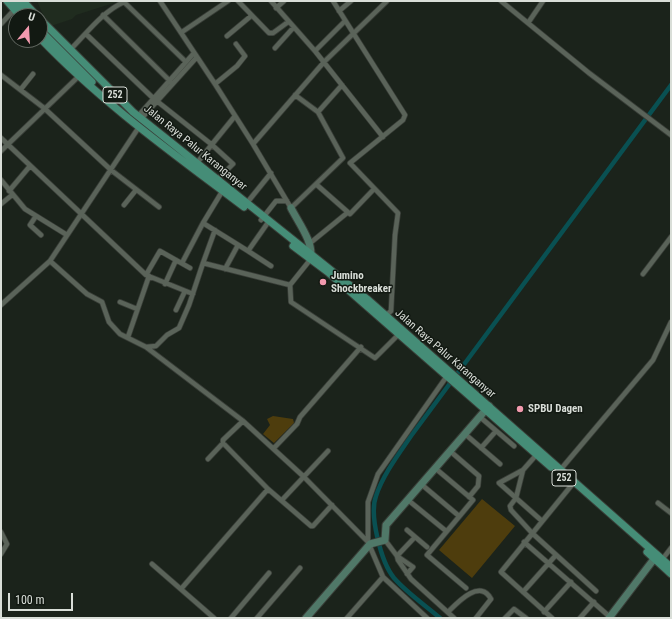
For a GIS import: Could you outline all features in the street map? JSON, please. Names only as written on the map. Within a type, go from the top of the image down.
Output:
[{"type":"main road","name":"Jalan Raya Palur Karanganyar","points":[[48,27],[130,110],[195,166]]},
{"type":"main road","name":"252","points":[[48,32],[93,80]]},
{"type":"main road","name":"252","points":[[48,38],[93,80]]},
{"type":"main road","name":"Jalan Raya Palur Karanganyar","points":[[48,46],[79,76],[139,127],[216,182],[311,257],[384,318],[449,376],[458,382],[539,452],[659,559],[671,567]]},
{"type":"main road","points":[[93,80],[130,110]]},
{"type":"main road","points":[[93,80],[124,114]]},
{"type":"main road","name":"Jalan Raya Palur Karanganyar","points":[[659,559],[671,574]]},
{"type":"street","points":[[160,1],[182,32],[271,173],[309,244],[311,257],[290,285],[290,300],[293,304],[377,358],[401,333]]},
{"type":"street","points":[[182,32],[228,1]]},
{"type":"street","points":[[238,1],[251,16],[271,34],[288,22]]},
{"type":"street","points":[[271,1],[293,28],[315,51],[383,137]]},
{"type":"street","points":[[276,8],[284,1]]},
{"type":"street","points":[[333,1],[405,115],[403,120],[350,163],[398,213],[395,235],[391,311],[384,318]]},
{"type":"street","points":[[339,11],[351,1]]},
{"type":"street","points":[[253,144],[324,62],[387,1]]},
{"type":"street","points":[[500,1],[642,114],[671,135]]},
{"type":"street","points":[[528,23],[544,1]]},
{"type":"street","points":[[70,50],[112,7],[126,2],[186,62]]},
{"type":"street","points":[[103,15],[171,82]]},
{"type":"street","points":[[228,36],[251,16]]},
{"type":"street","points":[[315,51],[345,21]]},
{"type":"street","points":[[275,48],[293,28]]},
{"type":"street","points":[[86,34],[155,100],[211,144],[233,164],[216,182]]},
{"type":"street","points":[[215,84],[237,66],[245,56],[236,44]]},
{"type":"street","points":[[171,82],[186,62],[196,55]]},
{"type":"street","points":[[139,117],[196,55]]},
{"type":"street","points":[[21,89],[33,74]]},
{"type":"street","points":[[1,75],[44,108],[111,170],[159,207]]},
{"type":"street","points":[[1,151],[79,76]]},
{"type":"street","points":[[318,112],[342,85]]},
{"type":"street","points":[[291,208],[317,185],[343,158],[318,112],[295,95]]},
{"type":"street","points":[[195,166],[211,144],[235,116]]},
{"type":"street","points":[[1,305],[50,261],[139,127]]},
{"type":"street","points":[[1,138],[147,275],[165,284],[193,294]]},
{"type":"street","points":[[1,204],[11,193],[30,166]]},
{"type":"street","points":[[245,205],[271,173]]},
{"type":"street","points":[[1,181],[25,209],[67,235]]},
{"type":"street","points":[[317,185],[347,213]]},
{"type":"street","points":[[182,263],[203,223],[224,189]]},
{"type":"street","points":[[309,244],[347,213],[351,214],[374,189]]},
{"type":"street","points":[[124,205],[136,190]]},
{"type":"street","points":[[248,251],[276,201],[287,201]]},
{"type":"street","points":[[36,216],[30,225],[41,235]]},
{"type":"street","points":[[203,223],[271,266]]},
{"type":"street","points":[[146,346],[156,346],[167,335],[178,329],[193,294],[215,230]]},
{"type":"street","points":[[643,274],[671,237]]},
{"type":"street","points":[[225,269],[238,245]]},
{"type":"street","points":[[128,337],[147,275],[160,250],[190,268]]},
{"type":"street","points":[[165,284],[176,260]]},
{"type":"street","points":[[50,261],[87,294],[102,302],[110,324],[120,334],[146,346],[243,421],[304,476],[370,543]]},
{"type":"street","points":[[203,262],[290,285]]},
{"type":"street","points":[[176,310],[185,291]]},
{"type":"street","points":[[120,302],[137,310]]},
{"type":"street","points":[[560,471],[653,360],[670,328],[671,322]]},
{"type":"street","points":[[274,448],[297,424],[300,416],[361,347]]},
{"type":"street","points":[[427,618],[383,577],[370,543],[368,502],[378,474],[449,376]]},
{"type":"street","points":[[407,574],[413,567],[397,556],[384,540],[386,525],[487,408]]},
{"type":"street","points":[[480,417],[514,446]]},
{"type":"street","points":[[208,459],[223,443],[223,440],[243,421]]},
{"type":"street","points":[[481,448],[496,431]]},
{"type":"street","points":[[465,434],[500,464]]},
{"type":"street","points":[[223,443],[268,489],[312,527],[332,505]]},
{"type":"street","points":[[450,450],[479,476],[478,486],[459,516],[426,555],[466,588]]},
{"type":"street","points":[[282,500],[328,451]]},
{"type":"street","points":[[539,452],[523,470],[499,484],[542,521]]},
{"type":"street","points":[[435,468],[471,498]]},
{"type":"street","points":[[523,470],[516,498],[510,505],[510,509],[532,533],[596,591]]},
{"type":"street","points":[[552,618],[500,572],[573,483]]},
{"type":"street","points":[[421,484],[459,516]]},
{"type":"street","points":[[181,589],[268,489]]},
{"type":"street","points":[[408,500],[446,531]]},
{"type":"street","points":[[658,503],[671,513]]},
{"type":"street","points":[[408,530],[427,547]]},
{"type":"street","points":[[1,532],[7,544],[1,554]]},
{"type":"street","points":[[397,556],[415,537]]},
{"type":"street","points":[[306,618],[370,543],[384,540]]},
{"type":"street","points":[[524,542],[594,602],[609,617],[659,559],[671,548]]},
{"type":"street","points":[[523,592],[556,555]]},
{"type":"street","points":[[397,556],[407,574],[454,618]]},
{"type":"street","points":[[152,564],[214,618]]},
{"type":"street","points":[[257,618],[300,568]]},
{"type":"street","points":[[231,618],[269,573]]},
{"type":"street","points":[[347,618],[383,577]]},
{"type":"street","points":[[544,612],[571,582]]},
{"type":"street","points":[[448,612],[467,594],[482,592],[491,599],[476,618]]},
{"type":"street","points":[[580,618],[594,602]]},
{"type":"street","points":[[505,618],[514,608],[526,618]]},
{"type":"shaded area","points":[[37,1],[120,1],[76,15],[72,19],[51,26],[48,22],[48,8],[40,8]]},
{"type":"shaded area","points":[[273,416],[293,419],[294,423],[274,443],[263,434],[270,425],[267,419]]},
{"type":"shaded area","points":[[482,499],[515,526],[472,578],[439,550]]},
{"type":"waterway","points":[[440,618],[405,589],[389,571],[381,550],[375,526],[374,504],[379,488],[391,465],[411,436],[671,85]]},
{"type":"place","name":"Jumino Shockbreaker","points":[[323,282]]},
{"type":"place","name":"SPBU Dagen","points":[[520,409]]}]
